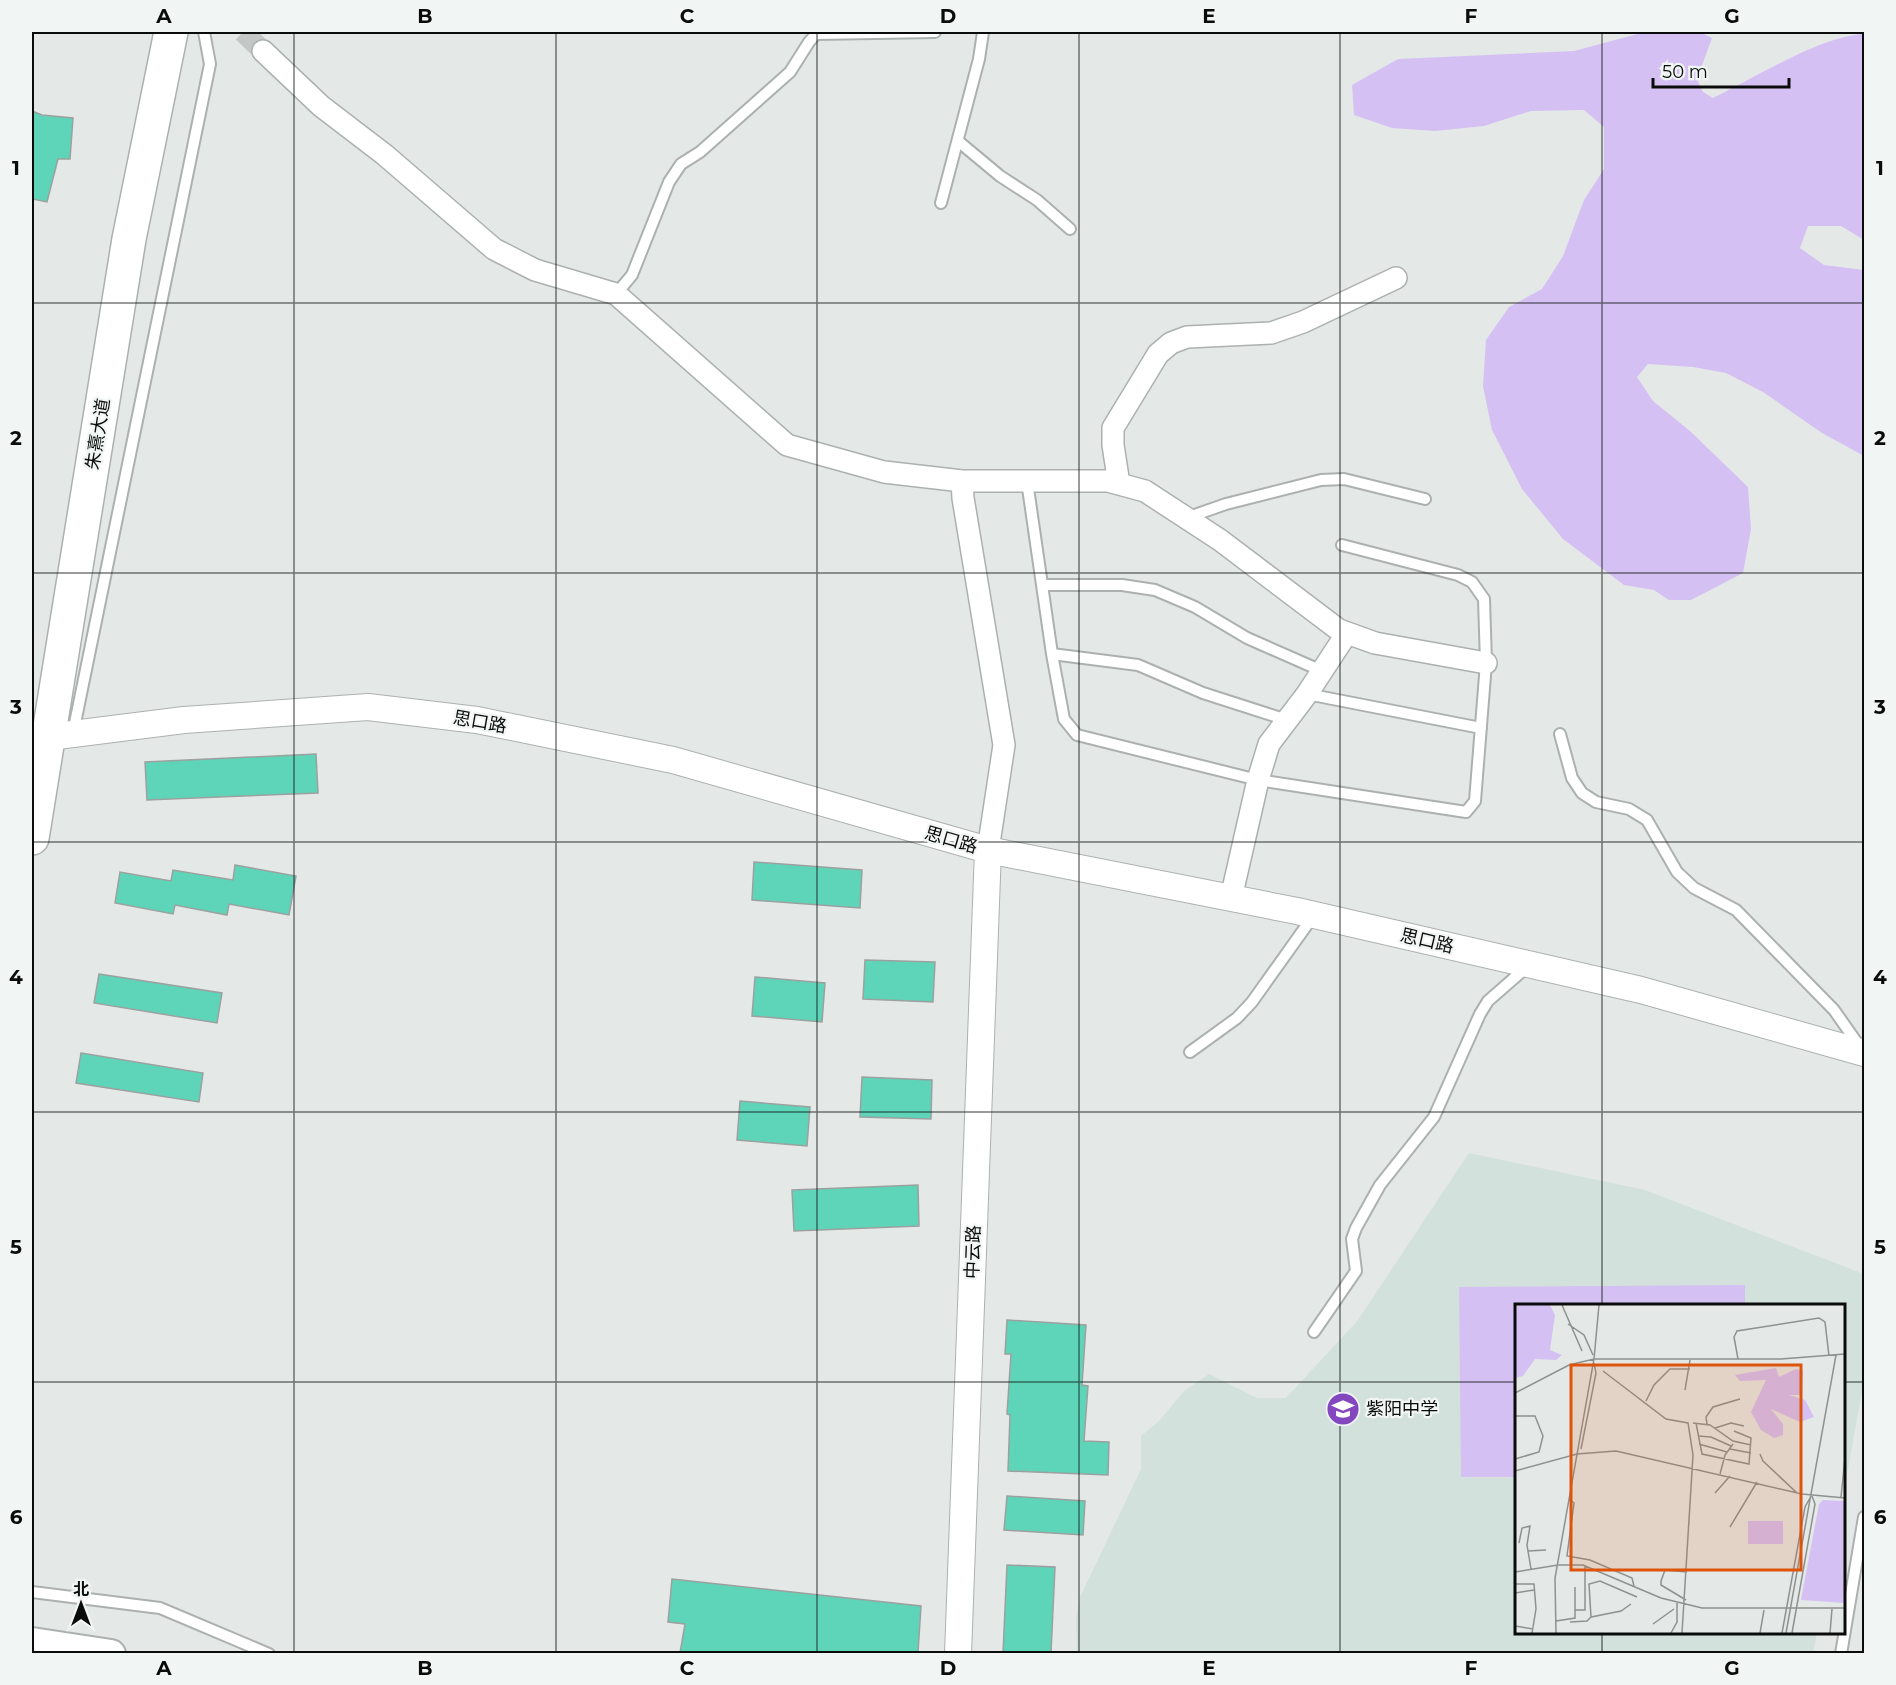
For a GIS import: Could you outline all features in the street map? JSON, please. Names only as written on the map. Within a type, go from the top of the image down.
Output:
[{"type":"main road","name":"朱熹大道","points":[[32,838],[51,737],[129,239],[171,32]]},
{"type":"main road","points":[[32,1642],[111,1653]]},
{"type":"street","points":[[263,51],[321,106],[385,155],[494,249],[535,270],[616,294],[787,445],[884,472],[962,481],[1108,481],[1145,491],[1220,540],[1339,630],[1375,643],[1486,663]]},
{"type":"street","points":[[1119,484],[1113,445],[1113,428],[1158,354],[1171,343],[1187,337],[1271,333],[1303,322],[1396,278]]},
{"type":"street","points":[[962,481],[1004,745],[988,850]]},
{"type":"street","points":[[1231,898],[1258,780],[1269,744],[1347,633]]},
{"type":"street","name":"思口路","points":[[51,737],[184,720],[368,707],[477,720],[673,760],[988,850],[1314,915],[1641,990],[1864,1053]]},
{"type":"street","name":"中云路","points":[[958,1653],[988,850]]},
{"type":"lane","points":[[51,737],[210,64],[204,32]]},
{"type":"lane","points":[[616,294],[632,274],[669,182],[681,164],[700,152],[790,72],[816,34],[935,32]]},
{"type":"lane","points":[[941,203],[979,59],[983,32]]},
{"type":"lane","points":[[958,141],[1000,176],[1037,200],[1070,229]]},
{"type":"lane","points":[[1186,518],[1226,504],[1321,480],[1344,479],[1425,499]]},
{"type":"lane","points":[[1027,481],[1052,654],[1064,719],[1077,735],[1258,780],[1466,812],[1474,801],[1481,728],[1486,663],[1484,599],[1472,582],[1458,575],[1342,545]]},
{"type":"lane","points":[[1043,585],[1122,585],[1155,590],[1195,607],[1247,638],[1322,671]]},
{"type":"lane","points":[[1052,654],[1138,665],[1203,693],[1287,720]]},
{"type":"lane","points":[[1306,694],[1481,728]]},
{"type":"lane","points":[[1560,734],[1572,778],[1582,793],[1596,802],[1629,809],[1647,820],[1677,872],[1694,888],[1736,910],[1834,1010],[1864,1053]]},
{"type":"lane","points":[[1190,1052],[1237,1018],[1252,1002],[1314,915]]},
{"type":"lane","points":[[1314,1332],[1356,1271],[1353,1239],[1356,1228],[1380,1185],[1434,1117],[1480,1014],[1488,1001],[1530,964]]},
{"type":"lane","points":[[1845,1625],[1864,1517]]},
{"type":"lane","points":[[32,1592],[160,1608],[269,1653]]},
{"type":"lane","points":[[1840,1653],[1843,1634]]},
{"type":"shaded area","points":[[1645,32],[1700,32],[1712,38],[1697,79],[1703,92],[1713,98],[1808,50],[1828,42],[1864,34],[1864,240],[1841,226],[1808,226],[1800,248],[1824,265],[1864,270],[1864,456],[1822,433],[1763,392],[1726,373],[1693,367],[1648,364],[1637,377],[1653,401],[1690,431],[1748,487],[1751,529],[1743,573],[1691,600],[1669,600],[1654,590],[1624,585],[1563,539],[1522,489],[1492,430],[1483,386],[1486,340],[1509,307],[1542,289],[1563,256],[1584,200],[1604,169],[1604,127],[1584,110],[1531,111],[1484,126],[1435,131],[1392,128],[1354,115],[1352,85],[1398,59],[1574,51]]},
{"type":"shaded area","name":"紫阳中学","points":[[1469,1153],[1645,1190],[1864,1274],[1864,1381],[1845,1486],[1845,1304],[1515,1304],[1515,1634],[1817,1634],[1813,1653],[1077,1654],[1076,1619],[1080,1597],[1141,1469],[1141,1436],[1160,1420],[1184,1391],[1209,1374],[1257,1398],[1286,1398],[1358,1320]]},
{"type":"shaded area","points":[[1745,1285],[1745,1304],[1515,1304],[1515,1477],[1461,1477],[1459,1287]]},
{"type":"building","points":[[32,111],[42,115],[73,118],[70,159],[58,159],[47,202],[32,199]]},
{"type":"building","points":[[316,754],[318,793],[147,800],[145,762]]},
{"type":"building","points":[[754,862],[862,870],[860,908],[752,900]]},
{"type":"building","points":[[235,865],[296,876],[289,915],[229,904],[227,915],[175,905],[173,914],[115,903],[120,872],[171,881],[173,870],[233,880]]},
{"type":"building","points":[[865,960],[935,962],[933,1002],[863,999]]},
{"type":"building","points":[[99,974],[222,993],[217,1023],[94,1003]]},
{"type":"building","points":[[755,977],[825,983],[822,1022],[752,1016]]},
{"type":"building","points":[[81,1053],[203,1073],[199,1102],[76,1083]]},
{"type":"building","points":[[862,1077],[932,1080],[931,1119],[860,1117]]},
{"type":"building","points":[[740,1101],[810,1107],[807,1146],[737,1140]]},
{"type":"building","points":[[918,1185],[919,1226],[794,1231],[792,1190]]},
{"type":"building","points":[[1007,1320],[1086,1325],[1082,1385],[1088,1386],[1084,1441],[1109,1442],[1108,1475],[1008,1471],[1010,1415],[1007,1414],[1011,1354],[1005,1354]]},
{"type":"building","points":[[1007,1496],[1085,1501],[1083,1535],[1004,1530]]},
{"type":"building","points":[[1007,1565],[1055,1567],[1051,1653],[1003,1653]]},
{"type":"building","points":[[672,1579],[921,1606],[918,1653],[680,1653],[685,1624],[668,1622]]},
{"type":"tunnel","points":[[243,32],[263,51]]},
{"type":"place","name":"紫阳中学","points":[[1343,1409]]}]
